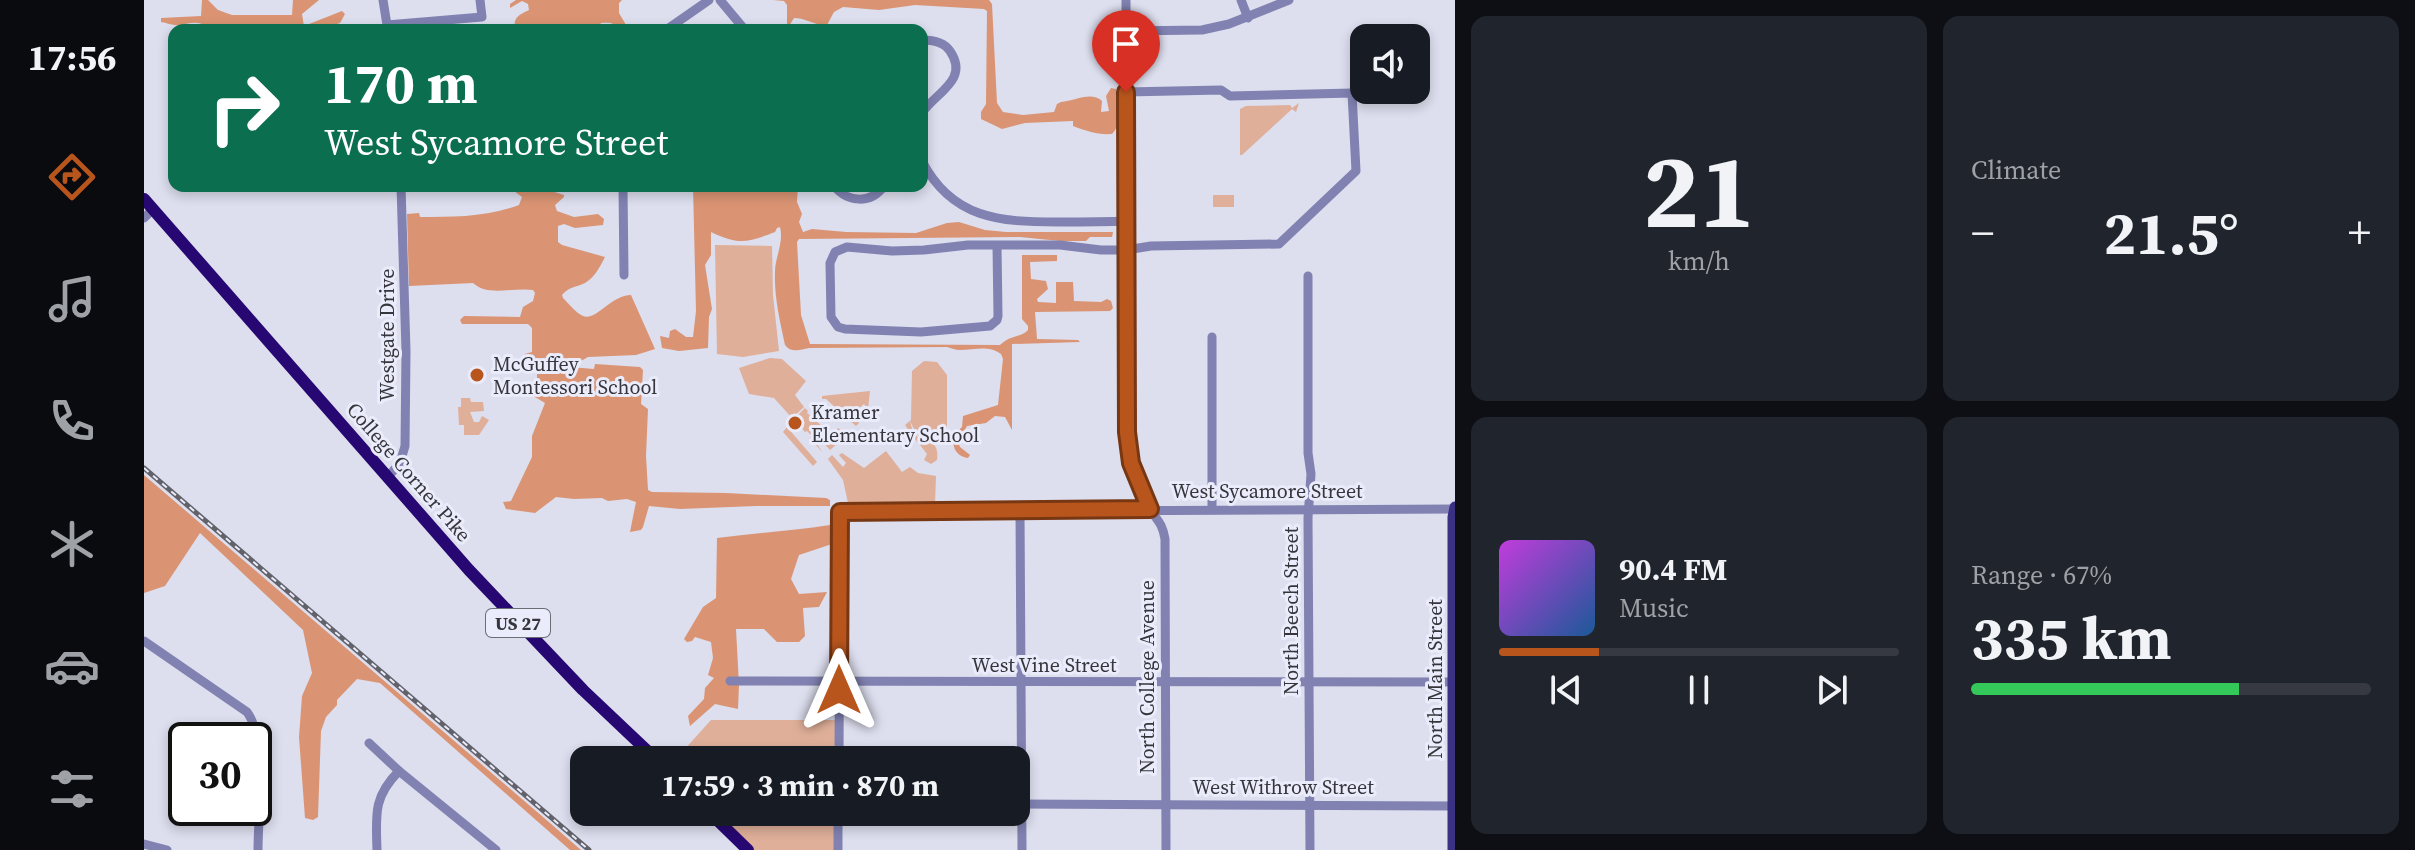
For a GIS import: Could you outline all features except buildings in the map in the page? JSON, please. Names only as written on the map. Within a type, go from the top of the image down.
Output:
[{"type":"highway","name":"College Corner Pike","points":[[144,199],[149,214],[503,607],[642,746]]},
{"type":"highway","points":[[723,826],[748,850]]},
{"type":"main road","name":"North Main Street","points":[[1453,850],[1455,508]]},
{"type":"street","points":[[383,0],[387,24]]},
{"type":"street","points":[[399,24],[482,17],[480,0]]},
{"type":"street","points":[[675,24],[709,0]]},
{"type":"street","points":[[720,0],[740,24]]},
{"type":"street","name":"North College Avenue","points":[[1126,0],[1128,444],[1137,482],[1150,509],[1161,522],[1165,539],[1166,850]]},
{"type":"street","points":[[1241,0],[1248,18]]},
{"type":"street","points":[[1126,31],[1202,30],[1248,18],[1289,0]]},
{"type":"street","points":[[928,40],[942,43],[949,49],[956,76],[928,106]]},
{"type":"street","points":[[997,245],[998,316],[990,326],[895,332],[845,329],[838,327],[831,317],[830,263],[840,249],[857,246],[892,251],[968,245],[997,245],[1060,245],[1126,250],[1151,246],[1279,244],[1352,175],[1357,166],[1352,93],[1230,96],[1221,90],[1126,92]]},
{"type":"street","points":[[928,172],[947,196],[967,209],[994,219],[1014,222],[1126,221]]},
{"type":"street","name":"Westgate Drive","points":[[387,478],[400,463],[405,446],[406,351],[401,192]]},
{"type":"street","points":[[623,192],[624,275]]},
{"type":"street","points":[[840,192],[854,200],[867,199],[878,192]]},
{"type":"street","name":"North Beech Street","points":[[1308,276],[1310,850]]},
{"type":"street","points":[[1212,337],[1212,509]]},
{"type":"street","name":"West Sycamore Street","points":[[839,682],[840,512],[1455,508]]},
{"type":"street","points":[[1020,510],[1020,746]]},
{"type":"street","points":[[144,641],[253,719],[259,743],[258,850]]},
{"type":"street","name":"West Vine Street","points":[[730,681],[1454,682]]},
{"type":"street","points":[[839,682],[839,746]]},
{"type":"street","points":[[369,743],[493,849]]},
{"type":"street","points":[[377,850],[379,798],[399,771]]},
{"type":"street","name":"West Withrow Street","points":[[1030,804],[1453,806]]},
{"type":"street","points":[[838,826],[838,850]]},
{"type":"street","points":[[1020,826],[1022,850]]},
{"type":"street","points":[[144,844],[167,850]]},
{"type":"shaded area","points":[[202,0],[208,0],[218,10],[232,15],[292,15],[293,0],[319,0],[302,14],[304,24],[161,22],[161,18],[201,16]]},
{"type":"shaded area","points":[[516,0],[622,0],[619,13],[625,24],[515,24],[518,17],[529,10],[528,4],[522,1],[510,8]]},
{"type":"shaded area","points":[[773,0],[989,0],[992,4],[997,103],[1003,112],[1023,115],[1054,112],[1061,102],[1088,97],[1102,101],[1101,112],[1109,111],[1106,96],[1111,88],[1116,89],[1118,125],[1112,134],[1107,134],[1073,126],[1073,121],[1025,123],[1002,129],[981,119],[986,104],[987,11],[984,9],[915,5],[879,10],[843,7],[834,12],[828,24],[794,18],[787,24],[787,5],[784,1]]},
{"type":"shaded area","points":[[342,11],[345,14],[340,23],[309,24]]},
{"type":"shaded area","points":[[1299,103],[1296,112],[1292,109],[1240,155],[1240,109],[1246,106],[1290,105],[1292,108]]},
{"type":"shaded area","points":[[515,192],[554,192],[564,195],[555,205],[557,211],[574,217],[598,214],[604,219],[603,225],[558,226],[558,242],[562,245],[605,257],[591,278],[568,290],[562,295],[563,298],[578,313],[588,317],[617,299],[631,295],[655,349],[636,355],[588,357],[581,361],[550,360],[545,363],[594,369],[595,364],[640,367],[643,370],[641,404],[648,409],[648,490],[826,498],[830,500],[830,506],[680,509],[649,506],[641,530],[630,532],[636,502],[627,499],[608,501],[602,498],[556,497],[535,513],[506,509],[503,502],[511,501],[532,457],[532,436],[545,403],[527,389],[527,385],[537,381],[537,366],[522,361],[525,354],[532,352],[532,328],[528,324],[462,324],[460,320],[464,316],[520,317],[523,307],[533,301],[535,293],[525,289],[486,290],[473,283],[409,286],[407,214],[419,213],[420,217],[482,214],[519,205],[522,197]]},
{"type":"shaded area","points":[[693,192],[798,192],[797,202],[802,214],[799,222],[803,232],[812,229],[916,233],[959,222],[985,230],[1006,232],[1113,232],[1112,237],[1090,237],[1086,241],[1020,237],[799,239],[797,242],[801,315],[810,344],[1000,345],[1028,330],[1022,319],[1022,255],[1057,255],[1057,261],[1030,262],[1031,279],[1046,281],[1048,289],[1037,299],[1038,302],[1056,303],[1056,282],[1073,282],[1074,301],[1111,301],[1113,308],[1110,311],[1035,312],[1037,339],[1080,342],[1012,344],[1012,430],[1005,417],[995,416],[986,423],[967,426],[958,442],[970,455],[968,458],[955,450],[955,436],[962,427],[963,416],[998,405],[1001,354],[986,349],[947,347],[790,349],[785,345],[775,291],[780,227],[765,236],[743,241],[711,232],[711,255],[705,265],[712,309],[708,348],[679,351],[662,348],[660,336],[669,338],[670,331],[675,329],[686,337],[693,337],[696,311]]},
{"type":"shaded area","points":[[1213,195],[1234,195],[1234,207],[1213,207]]},
{"type":"shaded area","points":[[715,245],[772,246],[779,351],[743,357],[717,354]]},
{"type":"shaded area","points":[[770,358],[782,359],[806,381],[795,395],[804,407],[792,418],[774,398],[749,394],[739,368]]},
{"type":"shaded area","points":[[924,361],[937,362],[947,375],[947,426],[939,438],[929,441],[935,446],[937,454],[937,460],[931,464],[924,460],[927,454],[920,445],[928,440],[917,435],[910,421],[913,433],[922,440],[918,443],[905,425],[911,420],[912,371]]},
{"type":"shaded area","points":[[870,391],[868,409],[864,404],[853,413],[859,423],[856,426],[826,399],[822,399],[822,396]]},
{"type":"shaded area","points":[[461,398],[483,402],[484,411],[470,412],[474,422],[479,422],[482,416],[489,420],[479,435],[464,435],[464,425],[459,425]]},
{"type":"shaded area","points":[[805,408],[832,435],[838,428],[847,435],[830,450],[820,439],[816,442],[822,452],[810,438],[812,436],[794,419]]},
{"type":"shaded area","points":[[787,427],[817,462],[813,466],[783,432]]},
{"type":"shaded area","points":[[886,451],[902,472],[910,467],[918,473],[936,476],[935,503],[848,503],[843,480],[828,459],[832,455],[843,467],[846,463],[839,455],[842,453],[864,468]]},
{"type":"shaded area","points":[[144,475],[581,850],[570,850],[380,683],[357,679],[326,717],[321,731],[318,817],[313,820],[305,818],[299,737],[302,696],[312,673],[303,630],[200,533],[165,586],[144,593]]},
{"type":"shaded area","points":[[830,525],[832,544],[799,555],[791,579],[799,594],[827,592],[819,607],[803,608],[805,636],[799,642],[777,642],[764,629],[736,629],[738,709],[715,704],[690,726],[688,716],[704,699],[705,688],[714,678],[708,675],[713,658],[711,642],[695,637],[687,642],[684,639],[703,607],[716,598],[717,538]]},
{"type":"shaded area","points":[[711,720],[839,720],[839,746],[688,746]]},
{"type":"shaded area","points":[[723,826],[838,826],[838,850],[748,850]]},
{"type":"railway","points":[[144,468],[589,850]]},
{"type":"place","name":"McGuffey Montessori School","points":[[477,375]]},
{"type":"place","name":"Kramer Elementary School","points":[[795,423]]},
{"type":"route","points":[[839,690],[840,512],[1150,509],[1131,463],[1127,432],[1126,92]]}]
